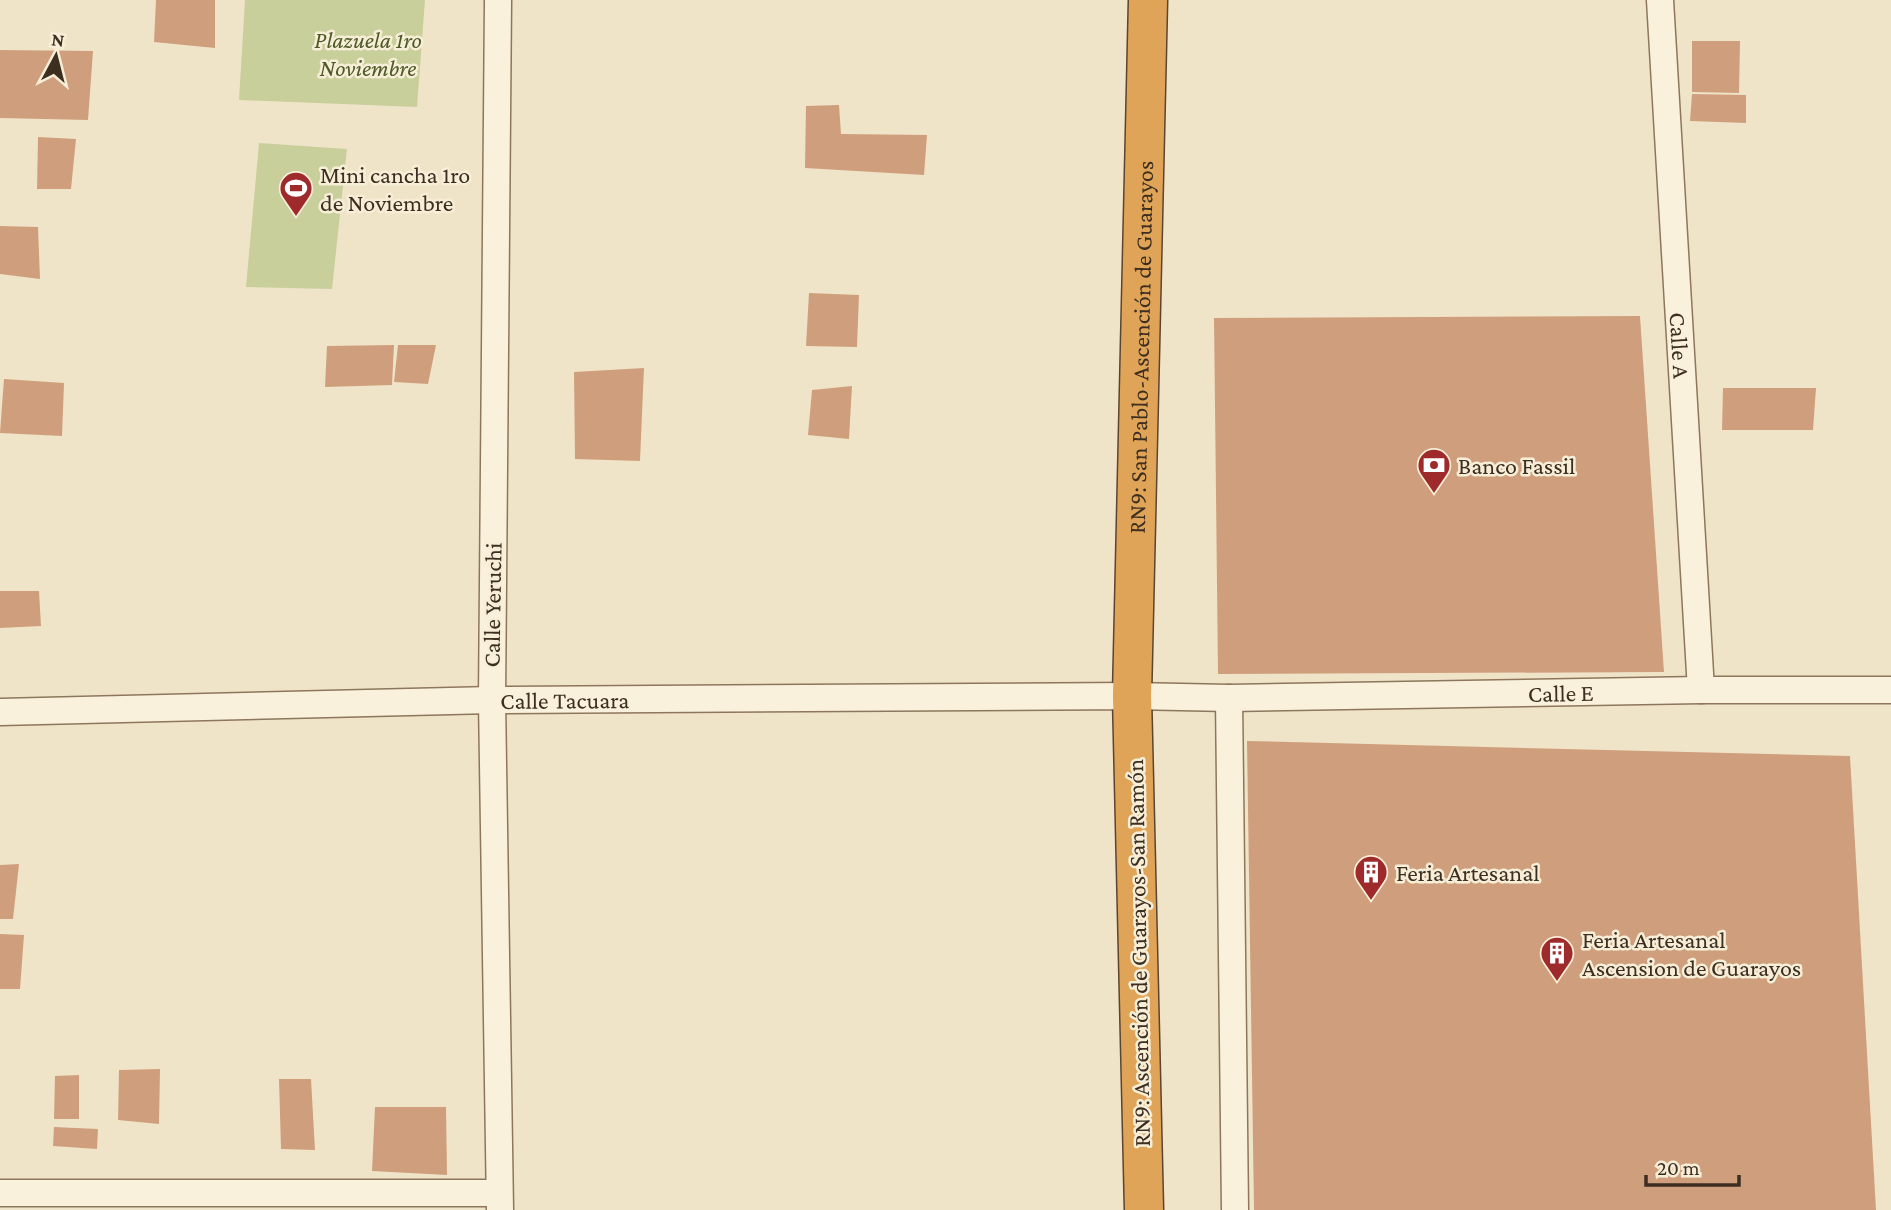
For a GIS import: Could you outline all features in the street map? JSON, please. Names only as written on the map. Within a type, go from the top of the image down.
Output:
[{"type":"highway","name":"RN9: San Pablo-Ascención de Guarayos","points":[[1132,696],[1148,0]]},
{"type":"highway","name":"RN9: Ascención de Guarayos-San Ramón","points":[[1132,696],[1144,1210]]},
{"type":"street","name":"Calle Yeruchi","points":[[498,0],[492,700],[500,1201]]},
{"type":"street","name":"Calle A","points":[[1660,0],[1700,690]]},
{"type":"street","name":"Calle E","points":[[1132,696],[1229,698],[1700,690],[1891,690]]},
{"type":"street","name":"Calle Tacuara","points":[[0,712],[492,700],[1132,696]]},
{"type":"street","points":[[1229,698],[1235,1210]]},
{"type":"street","points":[[0,1193],[500,1201]]},
{"type":"green space","name":"Plazuela 1ro Noviembre","points":[[245,0],[425,0],[417,107],[239,100]]},
{"type":"green space","name":"Mini cancha 1ro de Noviembre","points":[[259,143],[347,149],[332,289],[246,287]]},
{"type":"building","points":[[156,0],[215,0],[215,48],[154,42]]},
{"type":"building","points":[[1692,41],[1740,41],[1739,93],[1692,92]]},
{"type":"building","points":[[0,50],[93,51],[88,120],[0,118]]},
{"type":"building","points":[[1692,94],[1746,95],[1746,123],[1690,121]]},
{"type":"building","points":[[839,105],[841,134],[927,135],[924,175],[805,168],[806,106]]},
{"type":"building","points":[[38,137],[76,139],[71,189],[37,189]]},
{"type":"building","points":[[0,226],[38,227],[40,279],[0,274]]},
{"type":"building","points":[[809,293],[859,295],[857,347],[806,346]]},
{"type":"building","name":"Banco Fassil","points":[[1640,316],[1664,672],[1218,674],[1214,318]]},
{"type":"building","points":[[394,345],[392,385],[325,387],[327,346]]},
{"type":"building","points":[[398,345],[436,345],[428,384],[394,382]]},
{"type":"building","points":[[644,368],[640,461],[575,459],[574,372]]},
{"type":"building","points":[[4,379],[64,383],[62,436],[0,433]]},
{"type":"building","points":[[852,386],[849,439],[808,435],[812,390]]},
{"type":"building","points":[[1723,388],[1816,388],[1813,430],[1722,430]]},
{"type":"building","points":[[0,591],[39,591],[41,626],[0,628]]},
{"type":"building","name":"Feria Artesanal Ascension de Guarayos","points":[[1247,741],[1850,756],[1876,1210],[1254,1210]]},
{"type":"building","points":[[19,864],[13,919],[0,919],[0,865]]},
{"type":"building","points":[[0,934],[24,935],[20,989],[0,989]]},
{"type":"building","points":[[160,1069],[159,1124],[118,1120],[119,1070]]},
{"type":"building","points":[[79,1075],[79,1119],[54,1119],[55,1076]]},
{"type":"building","points":[[279,1079],[311,1079],[315,1150],[281,1149]]},
{"type":"building","points":[[375,1107],[446,1107],[447,1175],[372,1171]]},
{"type":"building","points":[[54,1127],[98,1129],[97,1149],[53,1146]]},
{"type":"place","name":"Mini cancha 1ro de Noviembre","points":[[296,218]]},
{"type":"place","name":"Banco Fassil","points":[[1434,495]]},
{"type":"place","name":"Feria Artesanal","points":[[1371,902]]},
{"type":"place","name":"Feria Artesanal Ascension de Guarayos","points":[[1557,983]]}]
